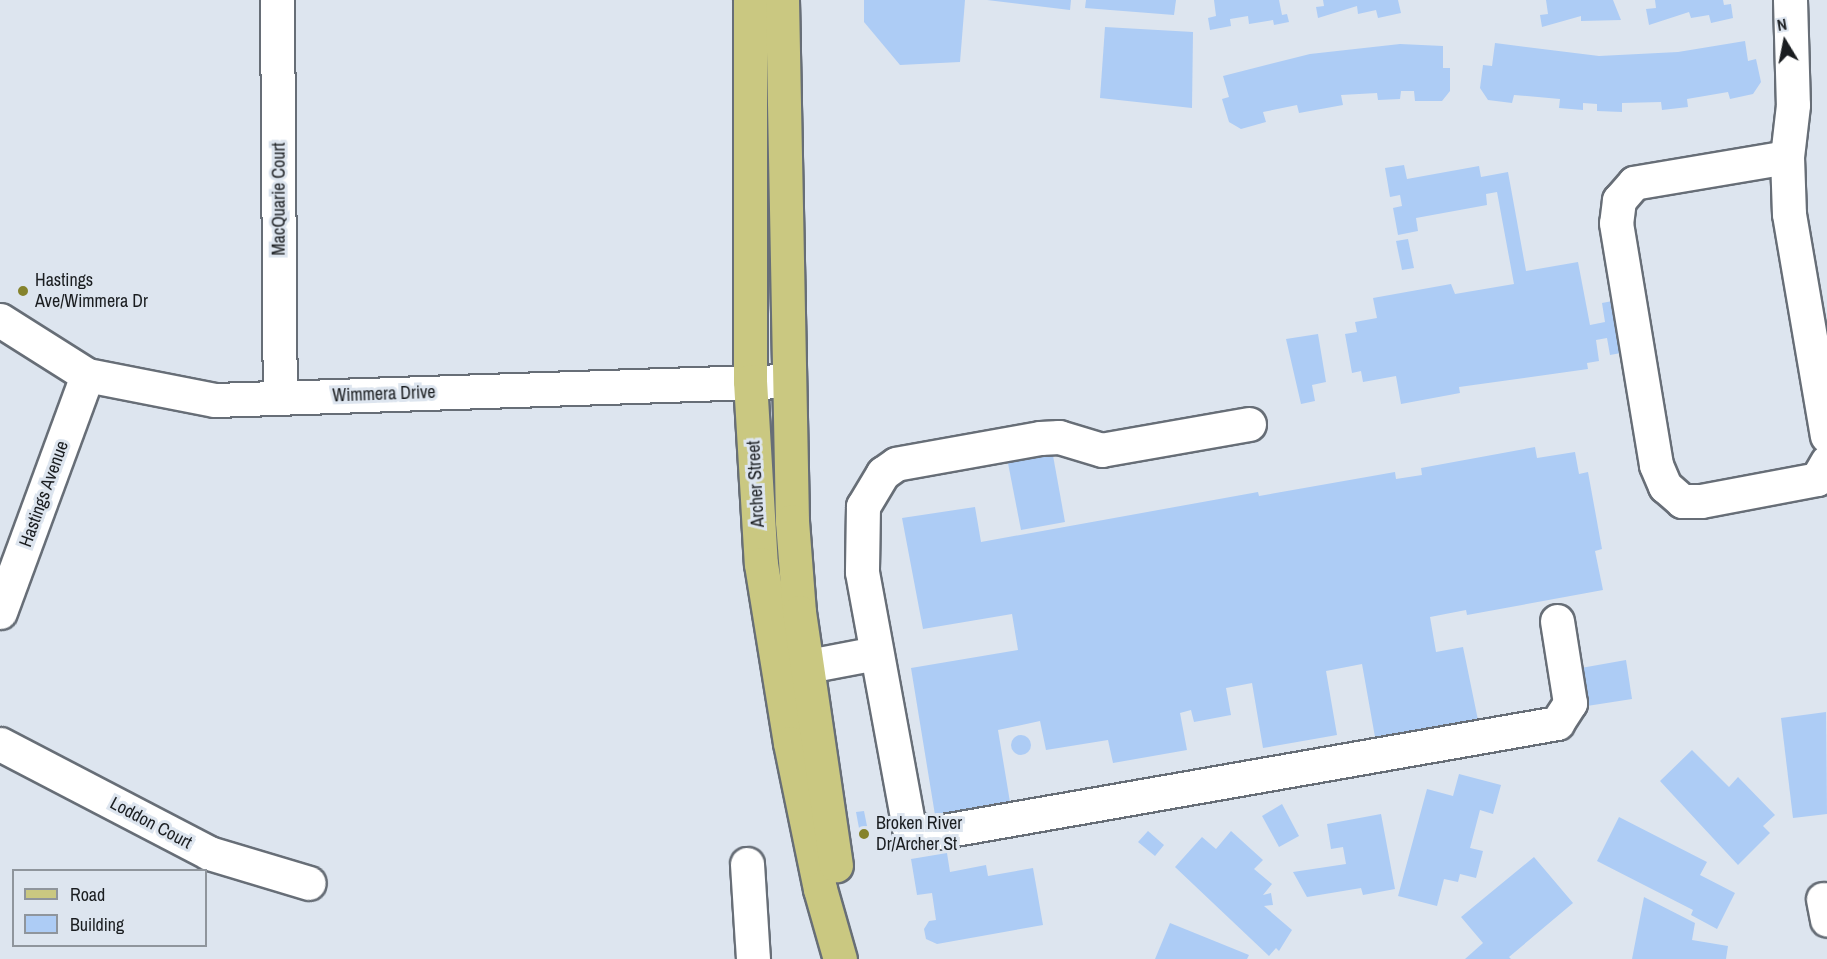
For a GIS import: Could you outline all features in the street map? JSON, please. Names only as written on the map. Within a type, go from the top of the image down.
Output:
[{"type":"main road","name":"Archer Street","points":[[750,0],[768,141],[786,381],[784,614]]},
{"type":"main road","name":"Archer Street","points":[[782,0],[768,141],[750,381],[761,564],[784,614],[798,665],[840,886],[846,959]]},
{"type":"main road","name":"Archer Street","points":[[798,665],[820,889],[840,959]]},
{"type":"street","name":"MacQuarie Court","points":[[277,0],[280,398]]},
{"type":"street","points":[[1790,0],[1793,105],[1787,157],[1789,214],[1827,436]]},
{"type":"street","points":[[1787,157],[1634,183],[1618,200],[1616,223],[1656,465],[1665,486],[1682,501],[1701,501],[1817,479],[1827,462]]},
{"type":"street","name":"Wimmera Drive","points":[[0,320],[87,375],[215,400],[786,381]]},
{"type":"street","name":"Hastings Avenue","points":[[0,612],[87,375]]},
{"type":"street","points":[[1249,424],[1102,450],[1059,437],[1040,438],[889,467],[865,499],[862,572],[906,820],[915,831],[932,833],[1557,723],[1568,712],[1570,704],[1557,621]]},
{"type":"street","points":[[798,665],[876,653]]},
{"type":"street","name":"Loddon Court","points":[[0,744],[209,853],[309,883]]},
{"type":"street","points":[[747,864],[753,959]]},
{"type":"building","points":[[864,0],[965,0],[960,62],[900,65],[864,22]]},
{"type":"building","points":[[987,0],[1071,0],[1070,10]]},
{"type":"building","points":[[1086,0],[1176,0],[1174,15],[1085,8]]},
{"type":"building","points":[[1214,0],[1279,0],[1282,15],[1287,14],[1289,22],[1274,25],[1273,20],[1249,24],[1248,16],[1230,19],[1231,26],[1210,30],[1208,18],[1216,16]]},
{"type":"building","points":[[1323,0],[1398,0],[1401,13],[1378,18],[1376,10],[1358,14],[1357,6],[1318,18],[1316,7],[1324,6]]},
{"type":"building","points":[[1546,0],[1613,0],[1621,20],[1581,21],[1581,16],[1542,27],[1540,15],[1548,14]]},
{"type":"building","points":[[1655,0],[1723,0],[1724,5],[1731,4],[1733,18],[1711,23],[1709,15],[1691,18],[1689,12],[1649,25],[1646,9],[1656,8]]},
{"type":"building","points":[[1105,27],[1193,32],[1192,108],[1100,98]]},
{"type":"building","points":[[1745,41],[1748,61],[1756,59],[1761,82],[1753,94],[1730,99],[1728,92],[1687,99],[1688,107],[1662,110],[1661,102],[1622,103],[1622,112],[1597,111],[1597,104],[1583,103],[1583,110],[1559,108],[1560,99],[1514,95],[1512,103],[1488,100],[1480,88],[1483,65],[1492,66],[1495,43],[1599,56],[1678,52]]},
{"type":"building","points":[[1400,44],[1443,46],[1443,68],[1450,68],[1450,91],[1442,101],[1415,101],[1414,91],[1401,91],[1400,99],[1378,100],[1377,93],[1341,95],[1343,105],[1299,113],[1297,105],[1263,112],[1266,122],[1241,129],[1229,122],[1222,99],[1229,97],[1223,76],[1310,54]]},
{"type":"building","points":[[1404,165],[1407,179],[1479,166],[1481,177],[1508,172],[1526,271],[1578,262],[1590,325],[1605,322],[1602,303],[1623,299],[1632,351],[1610,355],[1607,338],[1596,340],[1599,361],[1587,363],[1588,369],[1459,387],[1460,393],[1401,404],[1396,376],[1363,382],[1361,371],[1352,373],[1345,334],[1357,332],[1355,322],[1377,318],[1373,298],[1451,284],[1455,294],[1514,284],[1497,192],[1486,194],[1487,205],[1416,218],[1418,231],[1398,235],[1393,208],[1402,206],[1400,195],[1390,197],[1385,168]]},
{"type":"building","points":[[1408,239],[1414,268],[1402,270],[1396,241]]},
{"type":"building","points":[[1318,334],[1326,382],[1312,385],[1315,401],[1301,404],[1286,339]]},
{"type":"building","points":[[1535,447],[1537,458],[1575,452],[1579,474],[1588,472],[1602,549],[1595,551],[1603,590],[1467,615],[1466,610],[1430,617],[1436,652],[1463,647],[1478,720],[1375,737],[1362,664],[1326,671],[1337,735],[1263,748],[1252,683],[1226,688],[1231,715],[1194,722],[1191,710],[1180,713],[1187,750],[1113,763],[1108,740],[1046,750],[1040,721],[998,730],[1010,802],[935,815],[911,668],[1018,650],[1012,614],[923,629],[902,518],[975,507],[981,542],[1258,492],[1259,496],[1395,472],[1396,479],[1422,475],[1421,468]]},
{"type":"building","points":[[1052,450],[1065,522],[1021,530],[1007,458]]},
{"type":"building","points":[[1626,660],[1632,699],[1587,706],[1581,668]]},
{"type":"building","points":[[1826,712],[1827,814],[1793,818],[1781,718]]},
{"type":"building","points":[[1021,735],[1028,738],[1031,745],[1028,752],[1021,755],[1014,752],[1011,745],[1014,738]]},
{"type":"building","points":[[1692,750],[1729,787],[1738,777],[1775,815],[1763,826],[1770,833],[1738,865],[1660,781]]},
{"type":"building","points":[[1459,774],[1501,785],[1493,814],[1480,810],[1470,848],[1483,851],[1476,878],[1460,874],[1458,882],[1444,879],[1437,906],[1398,896],[1427,789],[1453,796]]},
{"type":"building","points":[[1282,804],[1299,836],[1279,847],[1262,816]]},
{"type":"building","points":[[864,811],[867,826],[859,828],[856,812]]},
{"type":"building","points":[[1381,814],[1395,889],[1363,895],[1361,888],[1307,897],[1293,872],[1346,864],[1343,847],[1331,849],[1327,824]]},
{"type":"building","points":[[1619,817],[1707,862],[1700,875],[1735,893],[1717,929],[1691,915],[1693,910],[1597,861]]},
{"type":"building","points":[[1148,831],[1164,845],[1155,856],[1138,842]]},
{"type":"building","points":[[1231,831],[1263,860],[1254,869],[1272,884],[1263,895],[1271,893],[1273,905],[1264,906],[1292,930],[1279,951],[1276,948],[1269,956],[1175,867],[1202,837],[1216,849]]},
{"type":"building","points":[[947,853],[950,872],[986,865],[988,876],[1033,868],[1043,925],[937,944],[926,939],[924,929],[929,921],[936,920],[932,893],[917,895],[911,859]]},
{"type":"building","points":[[1534,857],[1573,903],[1509,957],[1511,959],[1465,959],[1483,943],[1461,917]]},
{"type":"building","points":[[1644,897],[1695,923],[1692,940],[1728,946],[1726,959],[1632,959]]},
{"type":"building","points":[[1170,923],[1249,955],[1247,959],[1155,959]]},
{"type":"place","name":"Hastings Ave/Wimmera Dr","points":[[23,291]]},
{"type":"place","name":"Broken River Dr/Archer St","points":[[864,834]]}]
